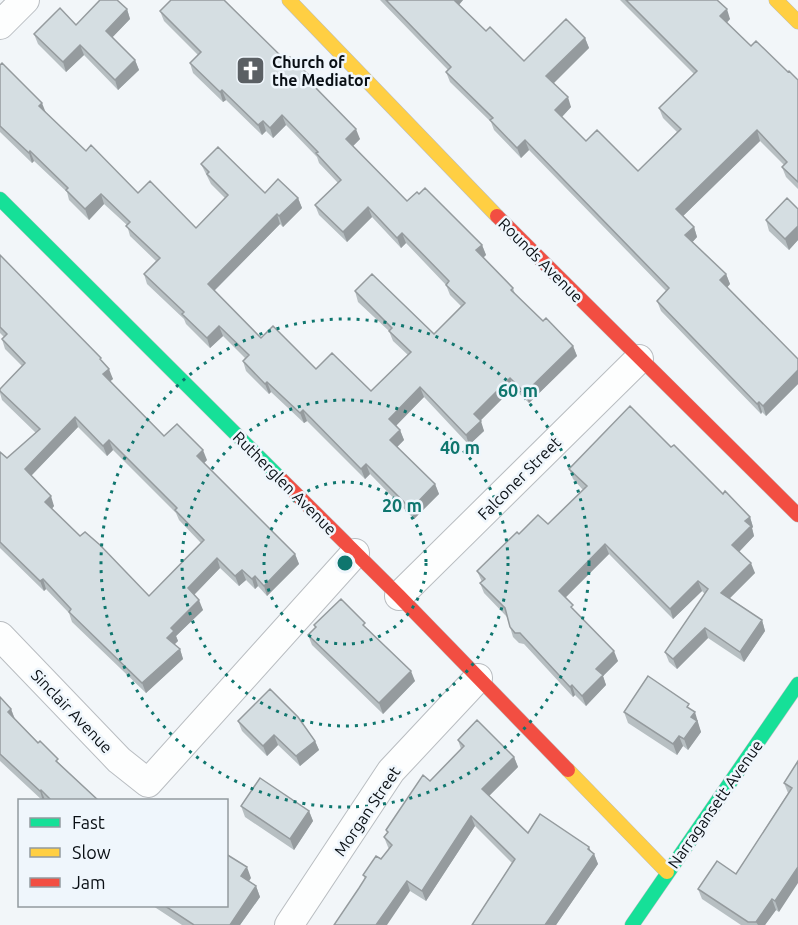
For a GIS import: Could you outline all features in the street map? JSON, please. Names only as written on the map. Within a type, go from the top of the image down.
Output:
[{"type":"street","points":[[0,25],[25,0]]},
{"type":"street","name":"Rounds Avenue","points":[[289,0],[367,84],[639,359],[798,515]]},
{"type":"street","points":[[776,0],[798,22]]},
{"type":"street","name":"Rutherglen Avenue","points":[[0,199],[512,710],[667,872]]},
{"type":"street","name":"Falconer Street","points":[[399,597],[639,359]]},
{"type":"street","name":"Sinclair Avenue","points":[[0,636],[119,760],[148,783],[355,554]]},
{"type":"street","name":"Morgan Street","points":[[289,925],[392,771],[478,678]]},
{"type":"street","name":"Narragansett Avenue","points":[[632,925],[798,684]]},
{"type":"building","points":[[100,0],[117,0],[127,9],[106,31],[135,60],[115,80],[80,45],[63,62],[34,34],[60,8],[76,25]]},
{"type":"building","points":[[171,0],[224,0],[286,61],[290,57],[313,79],[310,82],[356,129],[346,139],[407,201],[425,188],[482,245],[476,250],[513,288],[511,290],[543,321],[546,318],[573,346],[525,393],[510,378],[474,414],[481,421],[466,435],[420,387],[389,419],[400,430],[390,440],[435,484],[411,509],[366,464],[361,469],[303,410],[300,413],[267,382],[265,384],[243,361],[249,355],[219,326],[207,338],[182,314],[184,312],[144,274],[160,258],[126,226],[130,222],[101,194],[85,209],[66,190],[68,188],[0,126],[0,65],[2,63],[42,103],[39,106],[86,151],[91,145],[138,193],[150,181],[196,228],[228,195],[207,174],[209,172],[201,164],[218,147],[265,193],[278,179],[298,198],[279,216],[277,214],[208,284],[261,338],[273,326],[316,369],[332,353],[371,391],[411,352],[389,331],[392,328],[355,291],[372,274],[434,334],[465,303],[446,285],[449,281],[402,233],[397,238],[368,207],[343,232],[315,205],[341,180],[282,115],[270,128],[263,121],[258,125],[190,63],[201,52],[160,11]]},
{"type":"building","points":[[386,0],[454,0],[486,31],[490,27],[524,61],[566,19],[585,38],[546,76],[568,97],[555,110],[586,141],[597,130],[638,171],[681,129],[659,108],[697,71],[626,0],[717,0],[727,9],[720,16],[751,46],[756,41],[798,80],[798,182],[782,167],[787,162],[757,130],[676,209],[694,227],[685,235],[726,274],[720,280],[798,359],[798,370],[763,406],[759,402],[757,404],[657,301],[669,288],[525,140],[517,148],[490,120],[493,118],[446,72],[451,67]]},
{"type":"building","points":[[787,198],[798,209],[798,226],[785,239],[766,220]]},
{"type":"building","points":[[0,255],[101,358],[109,369],[103,374],[164,436],[177,424],[203,450],[197,456],[295,554],[264,586],[255,576],[252,579],[242,570],[235,576],[217,558],[188,588],[199,600],[171,628],[174,631],[167,638],[180,649],[142,683],[69,612],[71,609],[43,579],[40,581],[0,542],[0,452],[7,458],[40,429],[0,391],[25,363],[2,339],[7,334],[0,327]],"holes":[[[75,417],[103,446],[109,440],[177,508],[175,510],[204,540],[149,596],[100,545],[85,532],[80,536],[45,502],[51,496],[25,469]]]},
{"type":"building","points":[[630,406],[671,447],[674,445],[723,494],[725,491],[750,517],[745,521],[751,526],[732,545],[751,563],[721,593],[762,620],[740,652],[705,628],[673,659],[665,652],[708,589],[698,581],[670,609],[605,544],[559,591],[573,605],[571,607],[614,651],[596,669],[603,675],[582,696],[572,685],[570,687],[520,633],[515,633],[510,627],[505,608],[480,583],[485,579],[477,571],[538,515],[548,524],[587,486],[569,469]]},
{"type":"building","points":[[341,599],[365,623],[363,625],[411,671],[379,703],[308,635],[316,627],[314,625]]},
{"type":"building","points":[[648,676],[689,704],[687,707],[695,712],[691,717],[697,721],[684,739],[679,736],[673,744],[624,712]]},
{"type":"building","points":[[270,689],[298,717],[315,741],[296,756],[274,735],[263,746],[238,721]]},
{"type":"building","points":[[0,697],[11,709],[8,712],[97,799],[50,799],[0,754]]},
{"type":"building","points":[[477,720],[514,757],[482,789],[528,833],[540,814],[589,847],[588,849],[594,854],[545,925],[472,925],[515,859],[471,816],[422,891],[407,881],[376,925],[334,925],[366,877],[363,875],[376,856],[381,859],[392,845],[384,837],[388,832],[386,830],[423,775],[430,781],[464,746],[458,740]]},
{"type":"building","points":[[798,761],[798,867],[775,901],[772,899],[756,922],[748,922],[698,889],[717,861],[736,874],[792,788],[784,783]]},
{"type":"building","points":[[260,778],[309,811],[290,839],[241,806]]},
{"type":"building","points":[[228,855],[247,867],[241,876],[256,886],[230,925],[194,925],[167,907],[228,907]]},
{"type":"traffic: fast","points":[[0,199],[280,478]]},
{"type":"traffic: fast","points":[[632,925],[798,684]]},
{"type":"traffic: slow","points":[[289,0],[497,216]]},
{"type":"traffic: slow","points":[[776,0],[798,22]]},
{"type":"traffic: slow","points":[[568,770],[667,872]]},
{"type":"traffic: jam","points":[[497,216],[798,515]]},
{"type":"traffic: jam","points":[[280,478],[399,596],[568,770]]},
{"type":"place","name":"Church of the Mediator","points":[[251,71]]}]
